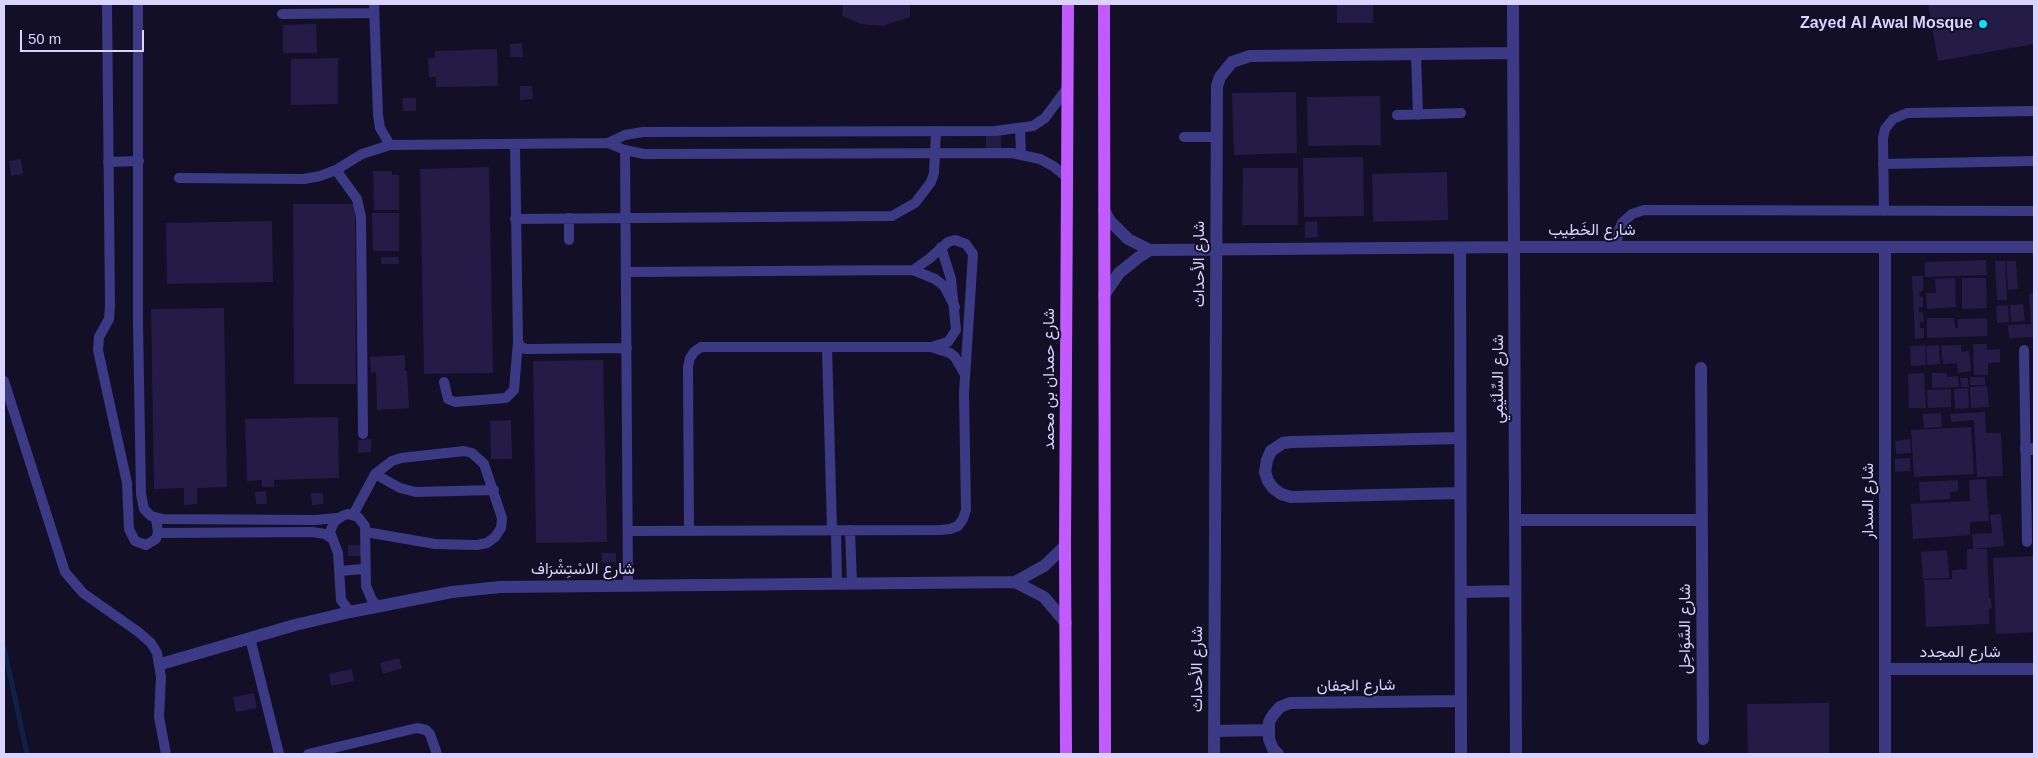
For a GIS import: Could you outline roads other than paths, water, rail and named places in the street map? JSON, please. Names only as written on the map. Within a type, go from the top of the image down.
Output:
[{"type":"main road","name":"شارع حمدان بن محمد","points":[[1066,754],[1065,546],[1068,4]]},
{"type":"main road","points":[[1104,4],[1105,754]]},
{"type":"street","name":"شارع السِّلَيْمِي","points":[[1513,4],[1516,754]]},
{"type":"street","name":"شارع الأحداث","points":[[1214,754],[1217,86],[1225,68],[1241,58],[1513,53]]},
{"type":"street","name":"شارع الخَطِيب","points":[[1104,210],[1110,221],[1123,235],[1139,246],[1150,250],[2034,247]]},
{"type":"street","points":[[1460,248],[1461,754]]},
{"type":"street","name":"شارع السدار","points":[[1885,248],[1885,754]]},
{"type":"street","points":[[1104,295],[1119,273],[1139,256],[1150,250]]},
{"type":"street","name":"شارع السَّوَاحِل","points":[[1702,368],[1703,739]]},
{"type":"street","points":[[1460,438],[1283,443],[1272,451],[1267,460],[1265,472],[1273,488],[1281,494],[1291,497],[1460,493]]},
{"type":"street","points":[[1515,520],[1702,520]]},
{"type":"street","name":"شارع الاسْتِشْرَاف","points":[[1016,582],[1044,566],[1065,546]]},
{"type":"street","name":"شارع الاسْتِشْرَاف","points":[[161,664],[350,612],[476,589],[525,586],[1016,582],[1044,597],[1066,623]]},
{"type":"street","points":[[1461,592],[1515,591]]},
{"type":"street","name":"شارع المجدد","points":[[1885,669],[2034,669]]},
{"type":"street","name":"شارع الجفان","points":[[1268,730],[1273,715],[1280,707],[1290,703],[1461,701]]},
{"type":"street","points":[[1214,731],[1268,730],[1271,744],[1278,754]]},
{"type":"lane","points":[[107,4],[110,314],[99,337],[98,350],[126,483],[129,530],[134,541],[146,545],[152,543],[158,533],[156,518]]},
{"type":"lane","points":[[138,4],[138,323],[142,504],[147,513],[156,518],[315,520],[338,518],[348,514],[353,515],[362,521],[366,532],[364,569],[368,593],[378,606]]},
{"type":"lane","points":[[282,14],[374,9],[378,115],[380,128],[390,145]]},
{"type":"lane","points":[[1416,54],[1418,115]]},
{"type":"lane","points":[[608,143],[625,135],[643,132],[995,131],[1020,128],[1033,126],[1045,118],[1068,87]]},
{"type":"lane","points":[[1884,211],[1883,138],[1889,123],[1900,115],[1907,113],[2034,111]]},
{"type":"lane","points":[[1397,116],[1461,113]]},
{"type":"lane","points":[[1020,128],[1021,154]]},
{"type":"lane","points":[[515,219],[892,216],[916,203],[927,190],[934,173],[936,131]]},
{"type":"lane","points":[[1184,137],[1217,136]]},
{"type":"lane","points":[[179,178],[304,178],[320,176],[336,170],[362,154],[390,145],[608,143],[625,150],[644,154],[1021,154],[1040,159],[1053,166],[1068,178]]},
{"type":"lane","points":[[444,382],[446,395],[451,401],[458,403],[506,398],[514,390],[518,342],[515,145]]},
{"type":"lane","points":[[625,150],[628,586]]},
{"type":"lane","points":[[108,162],[139,161]]},
{"type":"lane","points":[[1883,164],[2034,161]]},
{"type":"lane","points":[[336,170],[356,199],[361,218],[362,434]]},
{"type":"lane","points":[[1616,248],[1622,223],[1632,214],[1644,210],[2034,212]]},
{"type":"lane","points":[[569,218],[570,240]]},
{"type":"lane","points":[[628,531],[950,529],[958,526],[966,510],[965,374],[973,254],[966,244],[955,240],[913,270]]},
{"type":"lane","points":[[689,531],[688,367],[694,352],[702,347],[710,346],[931,346],[948,342],[956,330],[955,307],[948,265],[942,248]]},
{"type":"lane","points":[[626,272],[913,270],[934,279],[950,296],[955,307]]},
{"type":"lane","points":[[518,342],[526,349],[627,348]]},
{"type":"lane","points":[[931,346],[942,349],[956,357],[965,374]]},
{"type":"lane","points":[[827,347],[836,584]]},
{"type":"lane","points":[[2024,350],[2030,449],[2027,542]]},
{"type":"lane","points":[[4,381],[65,572],[83,593],[152,643],[157,653],[161,664],[159,717],[166,754]]},
{"type":"lane","points":[[353,515],[375,474],[392,461],[401,458],[464,451],[472,453],[484,464],[502,518],[500,528],[495,537],[487,543],[477,545],[445,545],[366,532]]},
{"type":"lane","points":[[375,474],[400,488],[416,492],[494,490]]},
{"type":"lane","points":[[128,505],[142,504]]},
{"type":"lane","points":[[338,518],[331,526],[331,538],[338,553],[341,600],[350,612]]},
{"type":"lane","points":[[850,530],[852,584]]},
{"type":"lane","points":[[158,533],[319,532],[331,538]]},
{"type":"lane","points":[[339,571],[364,569]]},
{"type":"lane","points":[[250,638],[279,754]]},
{"type":"lane","points":[[308,754],[416,728],[426,730],[430,734],[437,754]]},
{"type":"waterway","points":[[4,647],[27,754]]},
{"type":"place","name":"Zayed Al Awal Mosque","points":[[1983,24]]}]
